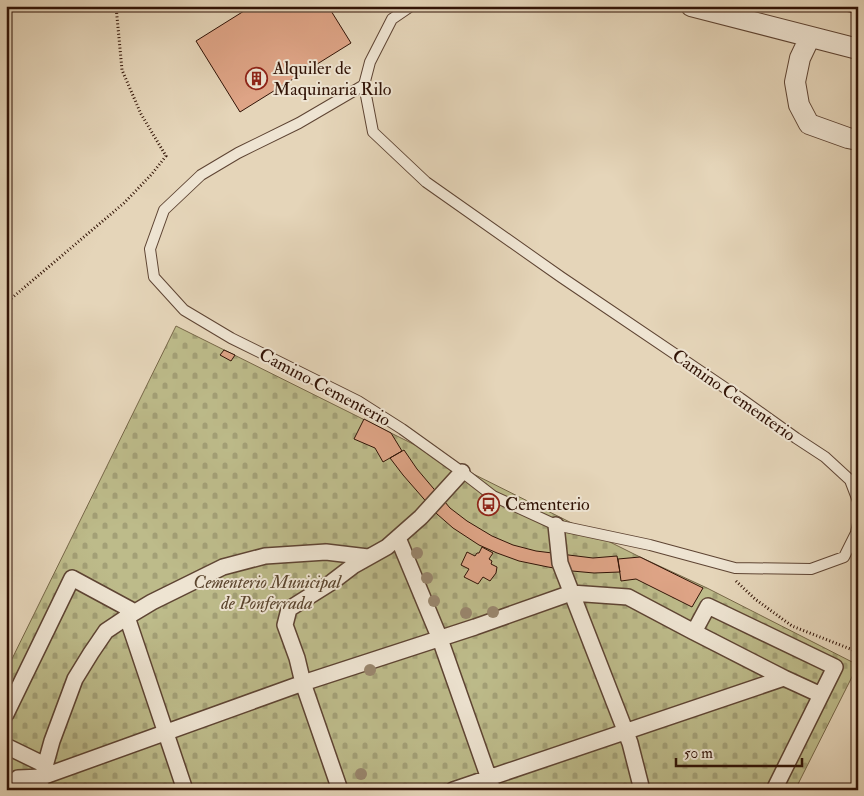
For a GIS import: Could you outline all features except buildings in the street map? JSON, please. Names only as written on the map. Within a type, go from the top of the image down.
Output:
[{"type":"street","points":[[691,6],[858,49]]},
{"type":"street","points":[[810,37],[800,58],[795,82],[799,105],[809,124],[858,140]]},
{"type":"street","points":[[340,790],[285,625],[289,609],[332,582],[353,566],[387,547],[421,518],[462,472]]},
{"type":"street","points":[[556,525],[560,563],[630,743],[642,790]]},
{"type":"street","points":[[398,538],[440,639],[491,784]]},
{"type":"street","points":[[42,777],[74,679],[106,631],[182,587],[223,567],[266,556],[326,552],[368,557]]},
{"type":"street","points":[[6,714],[72,578],[131,615],[165,732],[185,790]]},
{"type":"street","points":[[12,790],[18,778],[42,777],[303,683],[440,639],[571,593],[628,597],[784,678],[821,695]]},
{"type":"street","points":[[694,632],[708,606],[835,667],[774,790]]},
{"type":"street","points":[[453,790],[491,784],[625,731],[784,678]]},
{"type":"street","points":[[6,746],[42,777]]},
{"type":"lane","name":"Camino Cementerio","points":[[411,6],[392,19],[370,62],[364,84],[373,132],[426,182],[561,277],[825,457],[850,480],[858,501]]},
{"type":"lane","name":"Camino Cementerio","points":[[364,84],[299,123],[238,153],[201,175],[164,210],[150,248],[154,277],[184,310],[231,338],[358,401],[402,429],[494,496],[556,525],[650,545],[736,568],[812,569],[844,557],[856,533],[858,523]]},
{"type":"path","points":[[6,303],[124,202],[166,156],[141,114],[122,70],[116,6]]},
{"type":"path","points":[[736,568],[736,581],[792,626],[858,652]]},
{"type":"green space","name":"Cementerio Municipal de Ponferrada","points":[[176,326],[640,557],[707,588],[858,665],[795,790],[6,790],[6,671]]},
{"type":"place","name":"Alquiler de Maquinaria Rilo","points":[[257,78]]},
{"type":"place","name":"Cementerio","points":[[489,504]]}]
